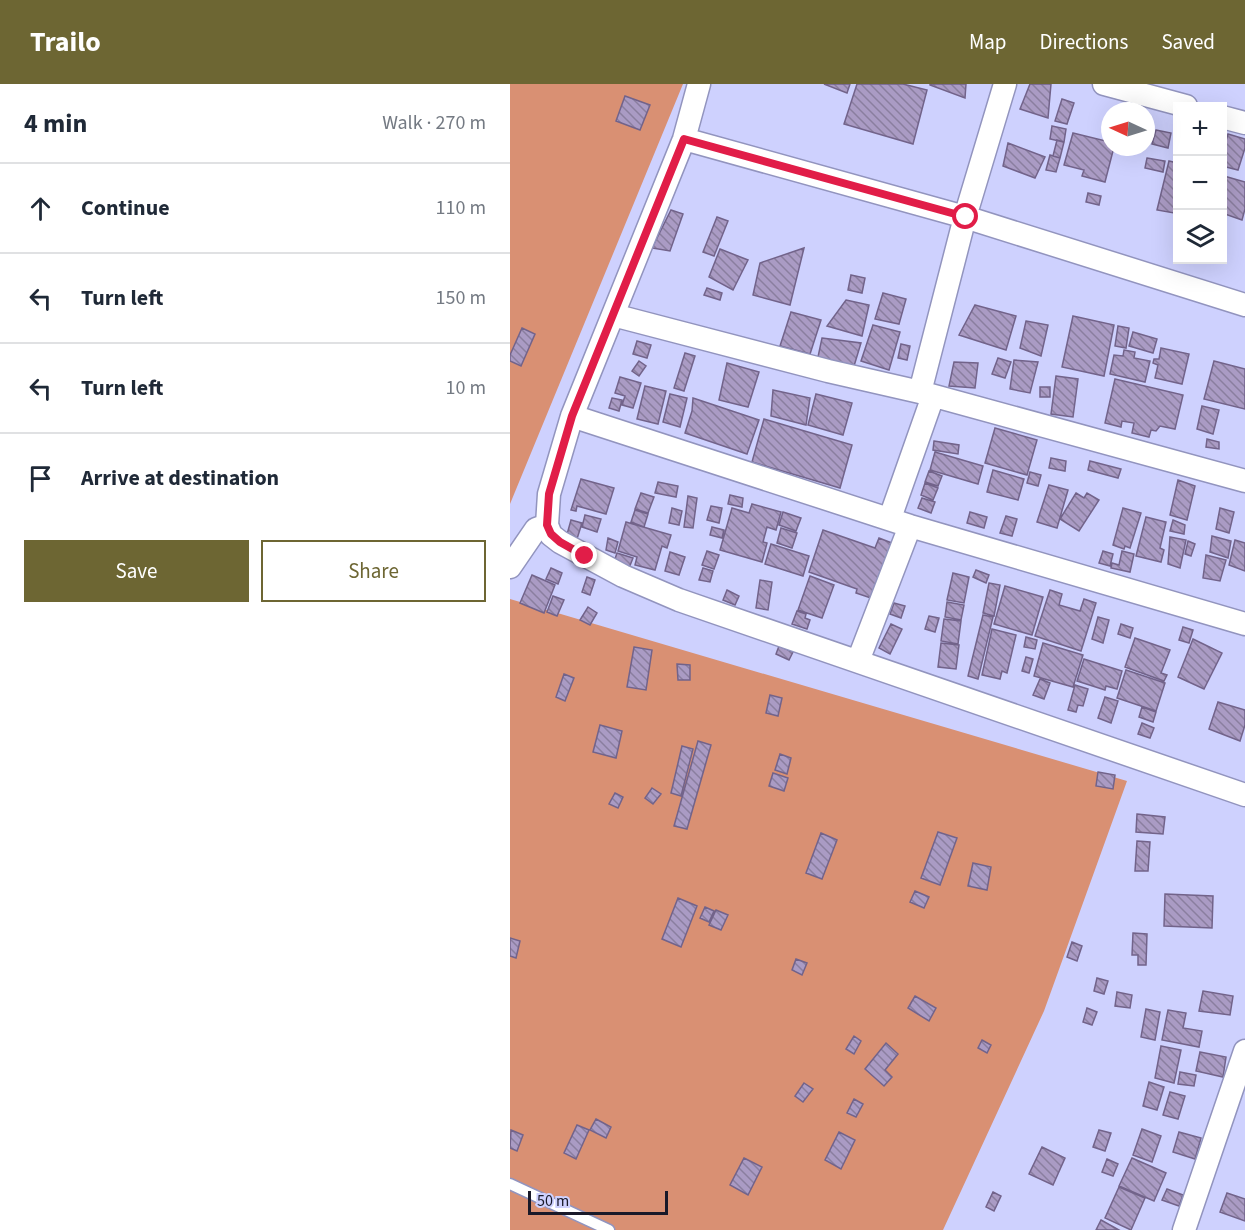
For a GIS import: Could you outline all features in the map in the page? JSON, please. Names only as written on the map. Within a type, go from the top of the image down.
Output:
[{"type":"street","points":[[699,84],[684,139],[572,416],[549,494],[547,525],[551,534],[560,542],[623,576],[679,600],[1245,795]]},
{"type":"street","points":[[858,661],[900,522],[966,217],[1005,84]]},
{"type":"street","points":[[1104,84],[1173,103]]},
{"type":"street","points":[[1227,118],[1245,123]]},
{"type":"street","points":[[684,139],[966,217],[1245,305]]},
{"type":"street","points":[[613,315],[926,394],[1245,481]]},
{"type":"street","points":[[572,416],[900,522],[1245,624]]},
{"type":"street","points":[[510,567],[536,529],[547,525]]},
{"type":"street","points":[[1184,1230],[1244,1061]]},
{"type":"lane","points":[[510,1184],[609,1230]]},
{"type":"shaded area","points":[[510,84],[683,84],[510,504]]},
{"type":"shaded area","points":[[510,599],[1127,781],[1044,1011],[943,1230],[510,1230]]},
{"type":"building","points":[[824,84],[850,84],[847,93]]},
{"type":"building","points":[[857,84],[903,84],[927,90],[913,144],[844,124]]},
{"type":"building","points":[[966,84],[965,98],[930,85]]},
{"type":"building","points":[[1030,84],[1051,84],[1048,118],[1020,109]]},
{"type":"building","points":[[625,96],[650,105],[640,130],[616,121]]},
{"type":"building","points":[[1062,99],[1074,103],[1067,124],[1055,121]]},
{"type":"building","points":[[1052,126],[1066,129],[1064,142],[1050,139]]},
{"type":"building","points":[[1156,130],[1171,133],[1168,148],[1155,145]]},
{"type":"building","points":[[1073,133],[1101,140],[1101,156],[1112,156],[1105,182],[1082,176],[1084,170],[1064,165]]},
{"type":"building","points":[[1228,134],[1245,139],[1245,148],[1238,170],[1227,167]]},
{"type":"building","points":[[1057,140],[1064,142],[1060,158],[1053,156]]},
{"type":"building","points":[[1008,143],[1045,157],[1035,178],[1003,166]]},
{"type":"building","points":[[1050,155],[1060,158],[1056,172],[1046,170]]},
{"type":"building","points":[[1147,158],[1165,161],[1163,172],[1145,168]]},
{"type":"building","points":[[1169,161],[1173,162],[1173,213],[1157,210]]},
{"type":"building","points":[[1227,177],[1245,182],[1245,209],[1242,220],[1227,215]]},
{"type":"building","points":[[1088,193],[1101,196],[1099,205],[1086,202]]},
{"type":"building","points":[[671,210],[683,214],[670,251],[652,248]]},
{"type":"building","points":[[717,217],[728,221],[714,256],[703,252]]},
{"type":"building","points":[[804,248],[790,305],[753,295],[760,263]]},
{"type":"building","points":[[720,249],[748,260],[733,290],[709,277]]},
{"type":"building","points":[[851,275],[865,278],[862,293],[848,290]]},
{"type":"building","points":[[707,288],[722,293],[720,300],[704,295]]},
{"type":"building","points":[[883,293],[906,299],[899,324],[875,319]]},
{"type":"building","points":[[846,300],[869,305],[862,336],[827,326]]},
{"type":"building","points":[[975,305],[1016,316],[1006,350],[959,335]]},
{"type":"building","points":[[791,312],[821,320],[810,354],[780,346]]},
{"type":"building","points":[[1073,316],[1114,325],[1104,376],[1062,367]]},
{"type":"building","points":[[1026,321],[1048,325],[1041,356],[1020,348]]},
{"type":"building","points":[[873,325],[900,332],[889,370],[861,361]]},
{"type":"building","points":[[1118,326],[1129,328],[1126,348],[1115,346]]},
{"type":"building","points":[[522,328],[535,334],[521,366],[510,361],[510,355]]},
{"type":"building","points":[[1133,332],[1157,339],[1153,353],[1129,346]]},
{"type":"building","points":[[822,338],[861,343],[854,366],[818,357]]},
{"type":"building","points":[[637,341],[651,345],[647,358],[633,354]]},
{"type":"building","points":[[901,344],[910,346],[907,360],[898,358]]},
{"type":"building","points":[[1161,348],[1189,354],[1182,384],[1155,378],[1158,365],[1153,363],[1154,359],[1159,359]]},
{"type":"building","points":[[1124,350],[1135,352],[1134,358],[1150,361],[1145,382],[1110,374],[1114,355],[1123,356]]},
{"type":"building","points":[[685,353],[695,356],[684,391],[674,388]]},
{"type":"building","points":[[998,358],[1011,362],[1005,378],[992,374]]},
{"type":"building","points":[[1014,360],[1038,362],[1030,393],[1010,389]]},
{"type":"building","points":[[639,361],[646,366],[639,376],[632,371]]},
{"type":"building","points":[[1214,361],[1245,369],[1245,409],[1204,399]]},
{"type":"building","points":[[954,362],[978,363],[975,388],[949,386]]},
{"type":"building","points":[[727,363],[759,372],[748,407],[719,400]]},
{"type":"building","points":[[1056,376],[1078,379],[1073,417],[1051,414]]},
{"type":"building","points":[[620,377],[641,383],[633,408],[622,405],[625,396],[615,393]]},
{"type":"building","points":[[1115,379],[1183,395],[1175,429],[1160,426],[1156,431],[1151,430],[1149,437],[1132,433],[1134,423],[1122,421],[1121,427],[1105,423]]},
{"type":"building","points":[[645,386],[666,391],[658,424],[637,419]]},
{"type":"building","points":[[1040,387],[1050,387],[1050,397],[1040,397]]},
{"type":"building","points":[[773,390],[810,398],[806,425],[771,416]]},
{"type":"building","points":[[670,394],[687,398],[680,427],[663,422]]},
{"type":"building","points":[[816,394],[852,403],[843,435],[808,425]]},
{"type":"building","points":[[612,398],[622,400],[619,411],[609,408]]},
{"type":"building","points":[[693,398],[759,420],[747,454],[685,433],[692,411]]},
{"type":"building","points":[[1202,406],[1219,410],[1213,434],[1197,429]]},
{"type":"building","points":[[764,419],[852,445],[840,488],[752,462]]},
{"type":"building","points":[[995,428],[1037,440],[1027,475],[985,463]]},
{"type":"building","points":[[1207,439],[1219,442],[1219,449],[1206,447]]},
{"type":"building","points":[[934,441],[959,445],[958,454],[933,450]]},
{"type":"building","points":[[935,452],[983,466],[978,484],[930,470]]},
{"type":"building","points":[[1051,458],[1066,461],[1065,471],[1049,468]]},
{"type":"building","points":[[1090,461],[1121,469],[1118,478],[1088,470]]},
{"type":"building","points":[[993,470],[1024,479],[1018,500],[987,492]]},
{"type":"building","points":[[929,471],[942,476],[938,486],[925,482]]},
{"type":"building","points":[[1030,472],[1041,475],[1038,486],[1027,483]]},
{"type":"building","points":[[581,479],[614,488],[606,514],[577,506],[576,511],[571,510]]},
{"type":"building","points":[[1178,480],[1195,486],[1187,520],[1170,515]]},
{"type":"building","points":[[658,482],[678,486],[676,497],[655,493]]},
{"type":"building","points":[[925,483],[938,488],[933,500],[921,495]]},
{"type":"building","points":[[1049,485],[1068,490],[1057,528],[1037,522]]},
{"type":"building","points":[[641,493],[654,497],[648,513],[635,509]]},
{"type":"building","points":[[1076,493],[1084,498],[1087,493],[1099,500],[1079,531],[1060,519]]},
{"type":"building","points":[[730,495],[743,498],[742,507],[728,504]]},
{"type":"building","points":[[688,496],[697,498],[693,528],[684,527]]},
{"type":"building","points":[[922,498],[935,502],[931,513],[918,508]]},
{"type":"building","points":[[752,504],[781,512],[776,530],[767,527],[763,542],[767,543],[762,562],[720,550],[732,508],[749,513]]},
{"type":"building","points":[[711,506],[722,508],[719,523],[707,520]]},
{"type":"building","points":[[672,508],[682,511],[679,525],[669,523]]},
{"type":"building","points":[[1123,508],[1141,513],[1130,548],[1125,546],[1124,549],[1113,545]]},
{"type":"building","points":[[1220,508],[1234,512],[1229,533],[1216,529]]},
{"type":"building","points":[[635,510],[648,514],[644,527],[631,522]]},
{"type":"building","points":[[783,512],[801,518],[796,531],[779,525]]},
{"type":"building","points":[[970,512],[987,517],[984,528],[967,523]]},
{"type":"building","points":[[585,515],[601,519],[597,532],[582,527]]},
{"type":"building","points":[[1006,516],[1017,519],[1012,536],[1000,533]]},
{"type":"building","points":[[1146,517],[1166,522],[1160,548],[1164,550],[1161,562],[1136,556]]},
{"type":"building","points":[[571,520],[582,523],[576,542],[566,538]]},
{"type":"building","points":[[1173,520],[1185,525],[1184,534],[1170,531]]},
{"type":"building","points":[[626,522],[671,535],[667,548],[662,546],[655,570],[635,565],[637,557],[618,551]]},
{"type":"building","points":[[712,527],[724,530],[722,538],[710,535]]},
{"type":"building","points":[[781,528],[797,533],[792,548],[777,543]]},
{"type":"building","points":[[823,530],[875,548],[879,538],[897,545],[877,600],[856,593],[857,589],[809,572]]},
{"type":"building","points":[[1212,536],[1231,541],[1228,558],[1210,552]]},
{"type":"building","points":[[1170,537],[1186,540],[1180,568],[1168,564]]},
{"type":"building","points":[[608,538],[618,542],[615,553],[606,550]]},
{"type":"building","points":[[1235,540],[1245,543],[1245,571],[1229,565]]},
{"type":"building","points":[[1188,541],[1195,544],[1191,556],[1185,554]]},
{"type":"building","points":[[771,544],[809,556],[803,576],[765,564]]},
{"type":"building","points":[[707,551],[719,555],[714,569],[702,565]]},
{"type":"building","points":[[1103,551],[1113,554],[1110,566],[1099,563]]},
{"type":"building","points":[[1122,551],[1134,554],[1130,572],[1111,568],[1112,563],[1119,565]]},
{"type":"building","points":[[670,552],[685,557],[679,575],[665,571]]},
{"type":"building","points":[[617,553],[633,558],[629,568],[614,562]]},
{"type":"building","points":[[1206,555],[1226,560],[1220,581],[1203,578]]},
{"type":"building","points":[[551,568],[562,573],[558,584],[546,579]]},
{"type":"building","points":[[703,568],[713,571],[710,582],[699,580]]},
{"type":"building","points":[[976,570],[989,575],[986,583],[973,577]]},
{"type":"building","points":[[953,573],[969,577],[964,603],[947,600]]},
{"type":"building","points":[[532,575],[555,585],[544,613],[520,603]]},
{"type":"building","points":[[810,576],[834,585],[822,618],[798,610]]},
{"type":"building","points":[[587,577],[595,580],[590,595],[582,592]]},
{"type":"building","points":[[760,580],[772,582],[768,610],[756,608]]},
{"type":"building","points":[[989,583],[1000,585],[994,616],[983,613]]},
{"type":"building","points":[[1005,586],[1043,597],[1032,635],[994,624]]},
{"type":"building","points":[[727,590],[739,596],[735,605],[723,600]]},
{"type":"building","points":[[1050,590],[1062,594],[1059,605],[1080,611],[1084,599],[1096,603],[1081,651],[1035,636]]},
{"type":"building","points":[[553,596],[564,600],[557,616],[547,612]]},
{"type":"building","points":[[947,602],[964,605],[961,620],[945,617]]},
{"type":"building","points":[[894,603],[905,606],[901,618],[890,614]]},
{"type":"building","points":[[588,607],[597,613],[590,625],[580,620]]},
{"type":"building","points":[[797,611],[806,614],[805,618],[810,620],[807,629],[792,624]]},
{"type":"building","points":[[983,615],[993,617],[978,679],[968,676]]},
{"type":"building","points":[[929,616],[939,618],[935,632],[925,629]]},
{"type":"building","points":[[1098,617],[1109,620],[1103,643],[1092,639]]},
{"type":"building","points":[[944,619],[961,621],[958,644],[941,641]]},
{"type":"building","points":[[891,624],[902,629],[890,654],[879,648]]},
{"type":"building","points":[[1121,624],[1133,628],[1130,638],[1118,634]]},
{"type":"building","points":[[1183,627],[1193,630],[1189,643],[1179,640]]},
{"type":"building","points":[[992,629],[1016,635],[1007,673],[1002,671],[1000,679],[982,675]]},
{"type":"building","points":[[1026,637],[1037,640],[1035,649],[1024,647]]},
{"type":"building","points":[[1135,638],[1170,650],[1161,673],[1167,675],[1164,681],[1125,667]]},
{"type":"building","points":[[1193,639],[1222,653],[1204,689],[1178,677]]},
{"type":"building","points":[[941,643],[959,645],[956,669],[938,667]]},
{"type":"building","points":[[1043,643],[1083,655],[1073,687],[1034,676]]},
{"type":"building","points":[[779,646],[793,652],[789,660],[776,654]]},
{"type":"building","points":[[634,647],[652,650],[646,690],[627,687]]},
{"type":"building","points":[[1026,657],[1033,659],[1029,673],[1022,671]]},
{"type":"building","points":[[1084,659],[1122,671],[1117,689],[1106,686],[1105,690],[1077,681]]},
{"type":"building","points":[[677,664],[690,665],[690,680],[678,680]]},
{"type":"building","points":[[1126,670],[1165,683],[1156,711],[1117,698]]},
{"type":"building","points":[[564,674],[574,678],[565,701],[556,697]]},
{"type":"building","points":[[1040,679],[1050,683],[1044,699],[1033,695]]},
{"type":"building","points":[[1075,685],[1088,689],[1083,706],[1078,705],[1076,712],[1068,710]]},
{"type":"building","points":[[770,695],[782,698],[778,716],[766,713]]},
{"type":"building","points":[[1105,697],[1118,701],[1111,723],[1098,718]]},
{"type":"building","points":[[1218,702],[1245,710],[1245,725],[1240,741],[1209,729]]},
{"type":"building","points":[[1142,707],[1156,712],[1153,722],[1139,717]]},
{"type":"building","points":[[1142,723],[1154,728],[1150,738],[1138,734]]},
{"type":"building","points":[[600,725],[622,731],[616,758],[593,752]]},
{"type":"building","points":[[698,741],[711,745],[687,829],[674,826]]},
{"type":"building","points":[[682,746],[693,749],[681,796],[671,793]]},
{"type":"building","points":[[780,754],[791,758],[787,774],[775,770]]},
{"type":"building","points":[[1098,772],[1115,775],[1113,789],[1096,786]]},
{"type":"building","points":[[773,773],[788,778],[784,791],[769,786]]},
{"type":"building","points":[[652,788],[661,794],[653,804],[645,798]]},
{"type":"building","points":[[615,793],[623,797],[618,808],[609,804]]},
{"type":"building","points":[[1137,814],[1165,817],[1163,834],[1136,832]]},
{"type":"building","points":[[938,832],[957,838],[940,885],[921,878]]},
{"type":"building","points":[[821,833],[837,840],[822,879],[806,873]]},
{"type":"building","points":[[1137,841],[1150,842],[1148,871],[1135,871]]},
{"type":"building","points":[[973,863],[991,867],[987,890],[968,886]]},
{"type":"building","points":[[915,891],[929,897],[924,908],[910,902]]},
{"type":"building","points":[[1165,894],[1213,896],[1212,928],[1164,926]]},
{"type":"building","points":[[678,898],[697,906],[681,947],[662,939]]},
{"type":"building","points":[[705,907],[714,911],[709,922],[700,918]]},
{"type":"building","points":[[716,910],[728,915],[721,930],[709,925]]},
{"type":"building","points":[[1133,933],[1147,934],[1146,965],[1138,965],[1138,955],[1132,955]]},
{"type":"building","points":[[510,938],[520,941],[516,958],[510,956]]},
{"type":"building","points":[[1072,942],[1082,946],[1077,961],[1067,957]]},
{"type":"building","points":[[796,959],[807,963],[802,975],[792,970]]},
{"type":"building","points":[[1097,978],[1108,981],[1104,994],[1094,991]]},
{"type":"building","points":[[1203,991],[1233,996],[1230,1015],[1199,1011]]},
{"type":"building","points":[[1117,992],[1132,995],[1130,1008],[1115,1006]]},
{"type":"building","points":[[915,996],[936,1008],[929,1021],[908,1008]]},
{"type":"building","points":[[1087,1008],[1097,1012],[1092,1025],[1083,1022]]},
{"type":"building","points":[[1146,1009],[1160,1012],[1155,1040],[1141,1037]]},
{"type":"building","points":[[1168,1010],[1186,1013],[1183,1028],[1202,1031],[1199,1047],[1162,1040]]},
{"type":"building","points":[[854,1036],[861,1041],[854,1054],[846,1049]]},
{"type":"building","points":[[982,1040],[991,1045],[987,1053],[978,1048]]},
{"type":"building","points":[[886,1043],[898,1054],[885,1070],[892,1077],[884,1086],[865,1069]]},
{"type":"building","points":[[1161,1046],[1181,1050],[1174,1083],[1155,1078]]},
{"type":"building","points":[[1200,1052],[1226,1057],[1223,1077],[1196,1071]]},
{"type":"building","points":[[1180,1072],[1196,1075],[1194,1086],[1178,1084]]},
{"type":"building","points":[[1149,1082],[1164,1087],[1157,1110],[1143,1106]]},
{"type":"building","points":[[804,1083],[813,1089],[803,1102],[795,1096]]},
{"type":"building","points":[[1170,1092],[1185,1096],[1178,1119],[1163,1115]]},
{"type":"building","points":[[854,1099],[863,1104],[856,1117],[847,1113]]},
{"type":"building","points":[[596,1119],[611,1127],[606,1138],[590,1130]]},
{"type":"building","points":[[577,1125],[589,1130],[576,1159],[564,1153]]},
{"type":"building","points":[[1142,1129],[1161,1136],[1152,1162],[1133,1155]]},
{"type":"building","points":[[511,1130],[523,1135],[517,1151],[510,1148]]},
{"type":"building","points":[[1099,1130],[1111,1133],[1105,1151],[1093,1147]]},
{"type":"building","points":[[839,1132],[855,1140],[841,1169],[825,1160]]},
{"type":"building","points":[[1179,1132],[1201,1138],[1195,1159],[1173,1152]]},
{"type":"building","points":[[1042,1147],[1065,1158],[1053,1185],[1029,1174]]},
{"type":"building","points":[[744,1158],[762,1167],[748,1195],[730,1185]]},
{"type":"building","points":[[1132,1158],[1166,1173],[1154,1201],[1119,1186]]},
{"type":"building","points":[[1107,1159],[1118,1164],[1113,1176],[1102,1172]]},
{"type":"building","points":[[1119,1187],[1145,1198],[1131,1230],[1105,1218]]},
{"type":"building","points":[[1167,1189],[1183,1195],[1179,1206],[1162,1200]]},
{"type":"building","points":[[993,1192],[1001,1196],[994,1211],[986,1207]]},
{"type":"building","points":[[1227,1193],[1245,1199],[1245,1221],[1220,1212]]},
{"type":"building","points":[[1101,1220],[1119,1230],[1096,1230]]},
{"type":"route","points":[[585,556],[560,542],[551,534],[547,525],[549,494],[572,416],[684,139],[966,217]]}]
